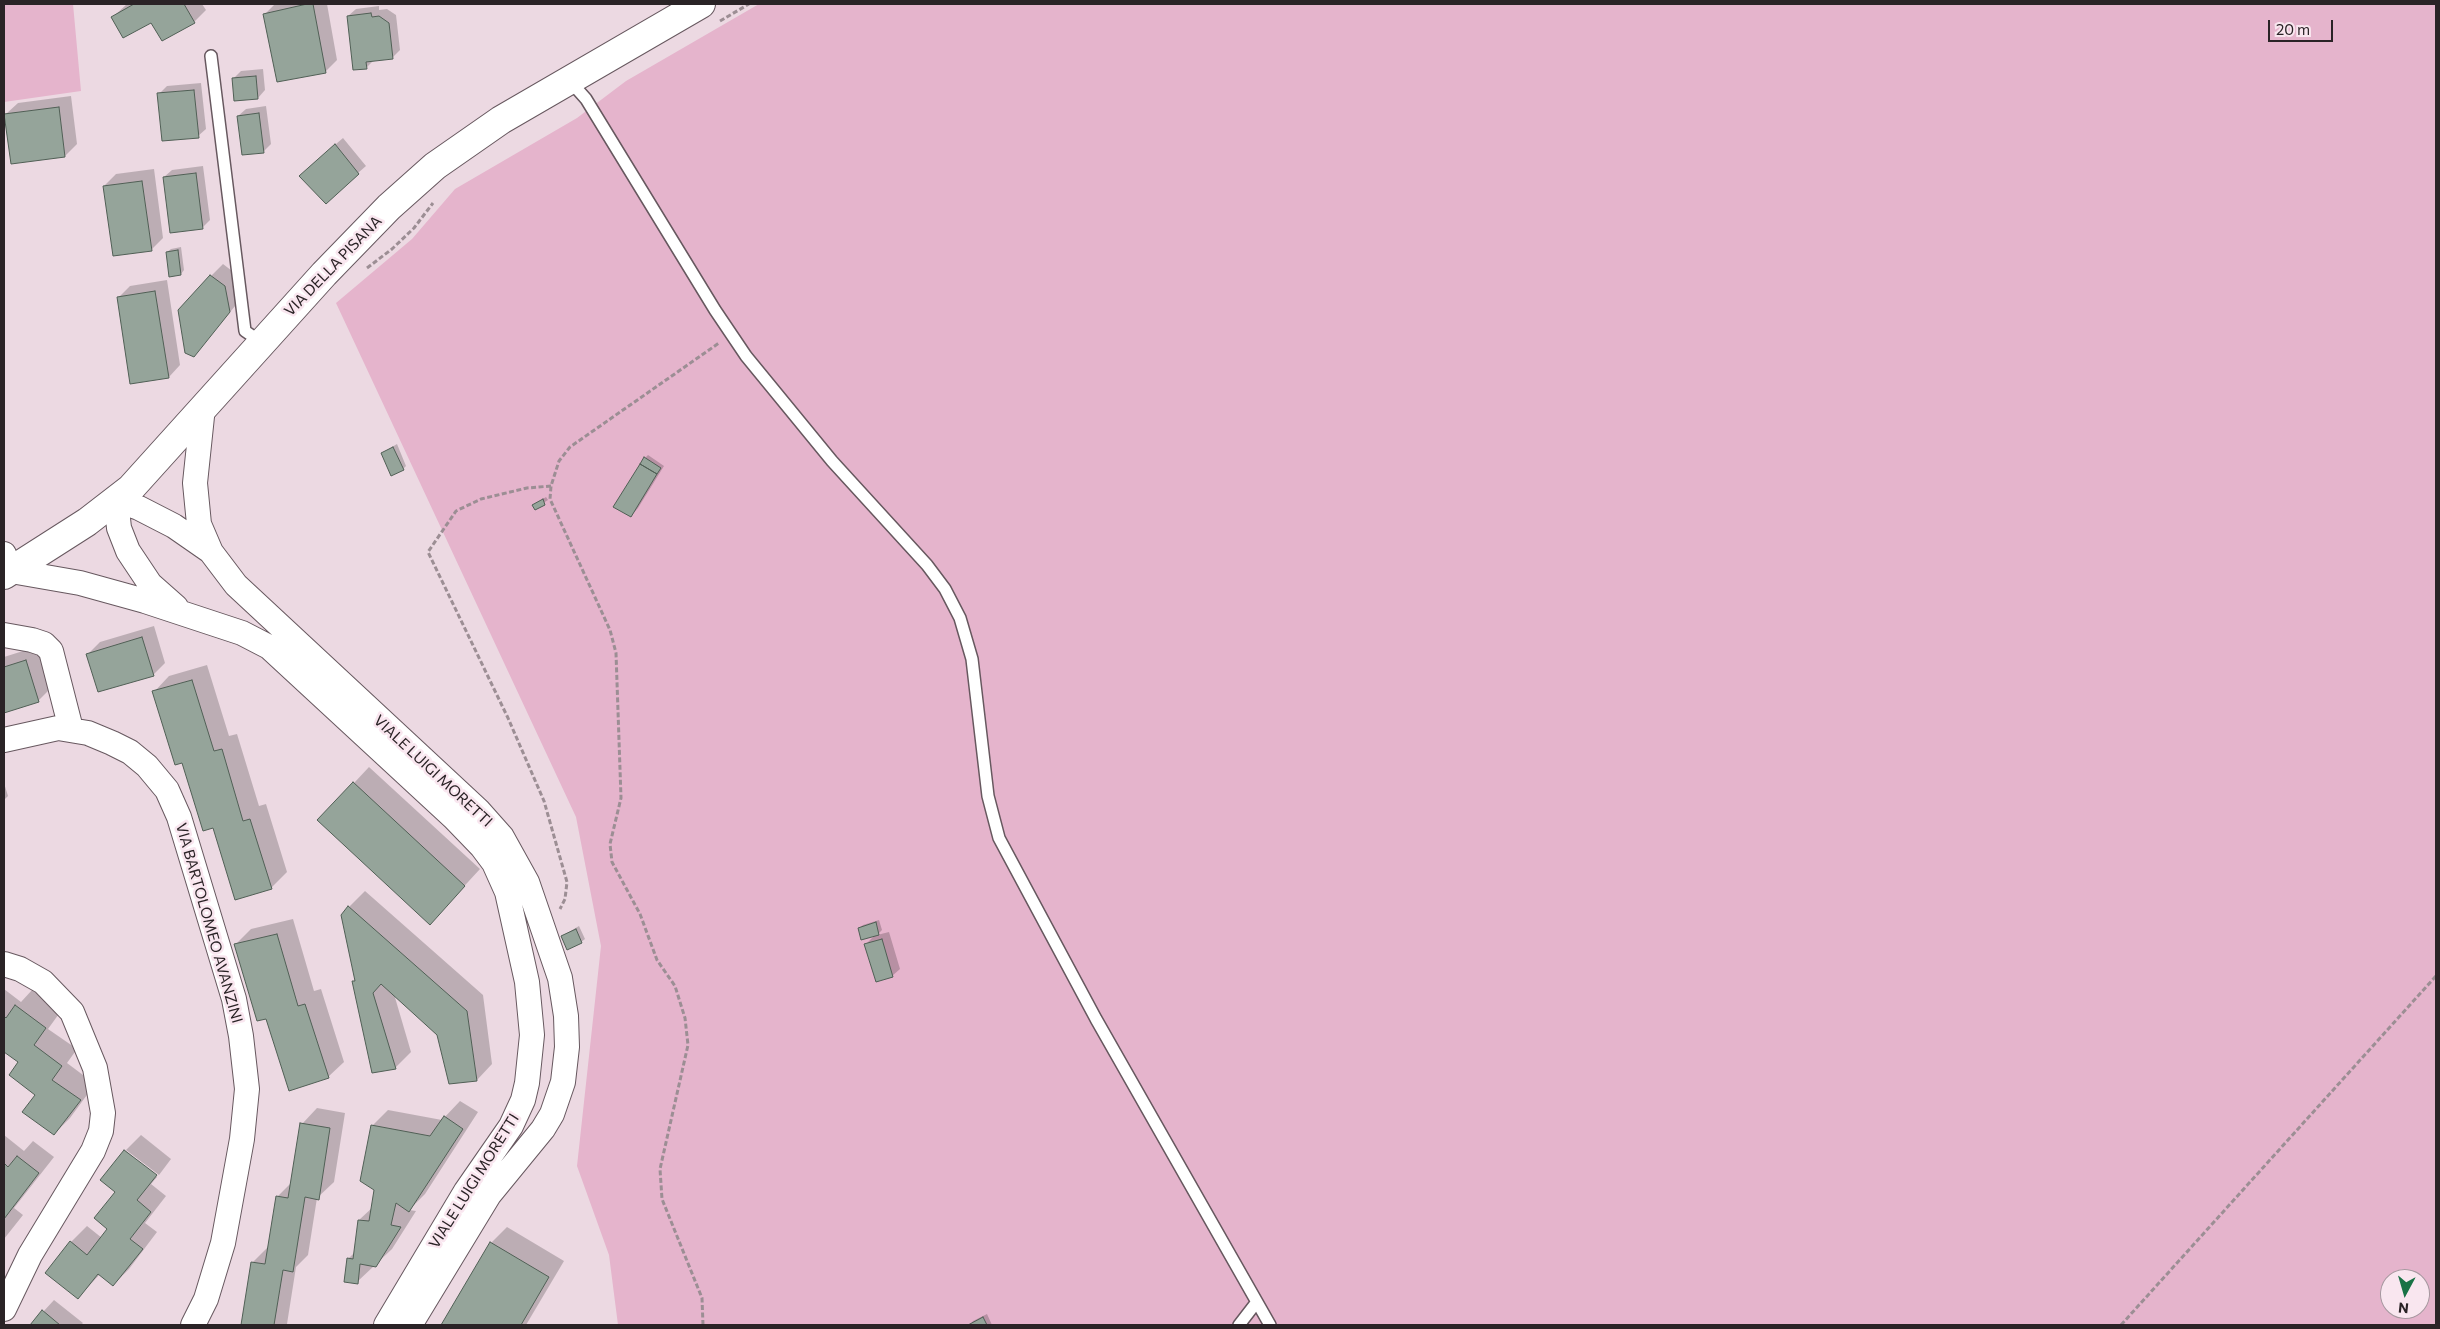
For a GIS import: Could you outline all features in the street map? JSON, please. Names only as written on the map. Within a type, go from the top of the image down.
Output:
[{"type":"main road","name":"VIA DELLA PISANA","points":[[6,567],[88,522],[116,500],[158,459],[261,342],[375,221],[434,166],[494,125],[570,80],[708,14]]},
{"type":"street","name":"VIALE LUIGI MORETTI","points":[[203,407],[195,483],[199,524],[211,552],[236,585],[486,818],[502,837],[516,860],[542,923],[560,978],[567,1026],[564,1074],[558,1100],[549,1120],[489,1195],[410,1325]]},
{"type":"street","name":"VIALE LUIGI MORETTI","points":[[187,616],[150,584],[133,560],[121,536],[116,500],[139,508],[180,529],[211,552]]},
{"type":"street","name":"VIALE LUIGI MORETTI","points":[[6,567],[88,585],[242,633],[274,651],[459,824],[482,847],[502,878],[521,953],[530,1002],[532,1035],[530,1065],[522,1100],[510,1126],[466,1191],[386,1325]]},
{"type":"street","points":[[4,636],[32,640],[44,644],[50,651],[71,730]]},
{"type":"street","name":"VIA BARTOLOMEO AVANZINI","points":[[4,740],[42,730],[71,730],[106,740],[130,752],[147,766],[167,790],[176,808],[203,893],[239,1020],[247,1089],[240,1147],[224,1243],[206,1299],[193,1325]]},
{"type":"street","points":[[521,953],[544,966],[551,993],[556,1041],[554,1074],[548,1105],[549,1120]]},
{"type":"street","points":[[4,964],[20,969],[44,982],[72,1012],[94,1068],[103,1113],[101,1131],[93,1152],[30,1255],[4,1309]]},
{"type":"lane","points":[[211,56],[245,331],[261,342]]},
{"type":"lane","points":[[570,80],[586,100],[731,334],[784,405],[945,589],[960,618],[972,659],[988,796],[999,838],[1096,1019],[1270,1325]]},
{"type":"lane","points":[[1239,1325],[1256,1303]]},
{"type":"path","points":[[708,14],[749,4]]},
{"type":"path","points":[[362,271],[392,249],[414,228],[435,200]]},
{"type":"path","points":[[703,1325],[702,1298],[662,1198],[660,1169],[688,1045],[684,1018],[674,986],[657,960],[640,914],[612,862],[610,844],[621,798],[616,653],[610,630],[550,499],[551,486],[559,461],[570,447],[731,334]]},
{"type":"path","points":[[542,923],[560,908],[565,899],[567,882],[554,831],[544,801],[508,718],[428,552],[456,511],[480,499],[527,488],[551,486]]},
{"type":"path","points":[[2121,1325],[2436,976]]},
{"type":"shaded area","points":[[4,4],[73,4],[81,91],[4,102]]},
{"type":"shaded area","points":[[759,4],[2436,4],[2436,1325],[618,1325],[609,1255],[577,1166],[601,946],[576,817],[336,303],[412,239],[455,189],[577,118],[626,81]]},
{"type":"building","points":[[134,4],[184,4],[195,23],[162,41],[151,23],[123,38],[111,17]]},
{"type":"building","points":[[313,4],[326,73],[277,82],[263,14]]},
{"type":"building","points":[[371,13],[372,17],[379,16],[389,23],[393,59],[366,62],[367,69],[353,70],[347,16]]},
{"type":"building","points":[[256,76],[258,99],[234,101],[232,78]]},
{"type":"building","points":[[194,90],[199,138],[162,141],[157,93]]},
{"type":"building","points":[[59,107],[65,157],[11,164],[4,114]]},
{"type":"building","points":[[259,113],[264,153],[242,155],[237,116]]},
{"type":"building","points":[[335,144],[359,174],[326,204],[299,176]]},
{"type":"building","points":[[196,173],[203,229],[170,233],[163,177]]},
{"type":"building","points":[[142,181],[152,251],[113,256],[103,186]]},
{"type":"building","points":[[178,250],[181,275],[169,277],[166,252]]},
{"type":"building","points":[[210,275],[225,286],[230,312],[194,357],[185,353],[178,310]]},
{"type":"building","points":[[155,291],[169,378],[130,384],[117,297]]},
{"type":"building","points":[[393,447],[404,470],[391,476],[381,453]]},
{"type":"building","points":[[644,457],[661,468],[657,474],[640,464]]},
{"type":"building","points":[[640,464],[657,474],[631,517],[613,507]]},
{"type":"building","points":[[543,499],[545,505],[535,510],[532,505]]},
{"type":"building","points":[[142,637],[154,676],[98,692],[86,654]]},
{"type":"building","points":[[26,660],[39,702],[4,713],[4,667]]},
{"type":"building","points":[[192,680],[214,751],[222,749],[243,821],[250,819],[272,889],[235,900],[213,828],[203,831],[182,763],[175,765],[152,691]]},
{"type":"building","points":[[353,782],[465,886],[430,925],[317,820]]},
{"type":"building","points":[[348,906],[467,1011],[477,1081],[449,1084],[437,1035],[381,984],[373,993],[396,1069],[372,1073],[352,981],[355,981],[341,915]]},
{"type":"building","points":[[876,922],[879,935],[861,940],[858,928]]},
{"type":"building","points":[[576,929],[582,943],[567,950],[561,936]]},
{"type":"building","points":[[277,934],[298,1006],[305,1004],[329,1078],[289,1091],[266,1019],[257,1021],[234,944]]},
{"type":"building","points":[[882,939],[893,977],[876,982],[864,944]]},
{"type":"building","points":[[15,1005],[46,1028],[34,1045],[62,1066],[52,1080],[81,1100],[54,1135],[22,1112],[35,1095],[9,1075],[18,1062],[4,1052],[4,1016],[6,1018]]},
{"type":"building","points":[[444,1116],[463,1129],[409,1212],[396,1203],[391,1225],[401,1227],[376,1267],[360,1264],[358,1284],[344,1282],[347,1258],[353,1259],[358,1220],[369,1221],[374,1190],[360,1181],[371,1125],[430,1136]]},
{"type":"building","points":[[300,1123],[330,1128],[319,1200],[305,1197],[293,1272],[283,1270],[274,1325],[241,1325],[251,1262],[265,1264],[276,1196],[288,1198]]},
{"type":"building","points":[[124,1150],[157,1175],[137,1200],[151,1212],[130,1239],[143,1249],[113,1286],[98,1274],[78,1299],[45,1273],[70,1241],[87,1255],[107,1229],[94,1218],[115,1192],[100,1180]]},
{"type":"building","points":[[17,1156],[39,1173],[4,1219],[4,1163],[8,1167]]},
{"type":"building","points":[[490,1242],[549,1277],[521,1325],[441,1325]]},
{"type":"building","points":[[42,1310],[60,1325],[30,1325]]},
{"type":"building","points":[[983,1317],[987,1325],[968,1325]]}]
